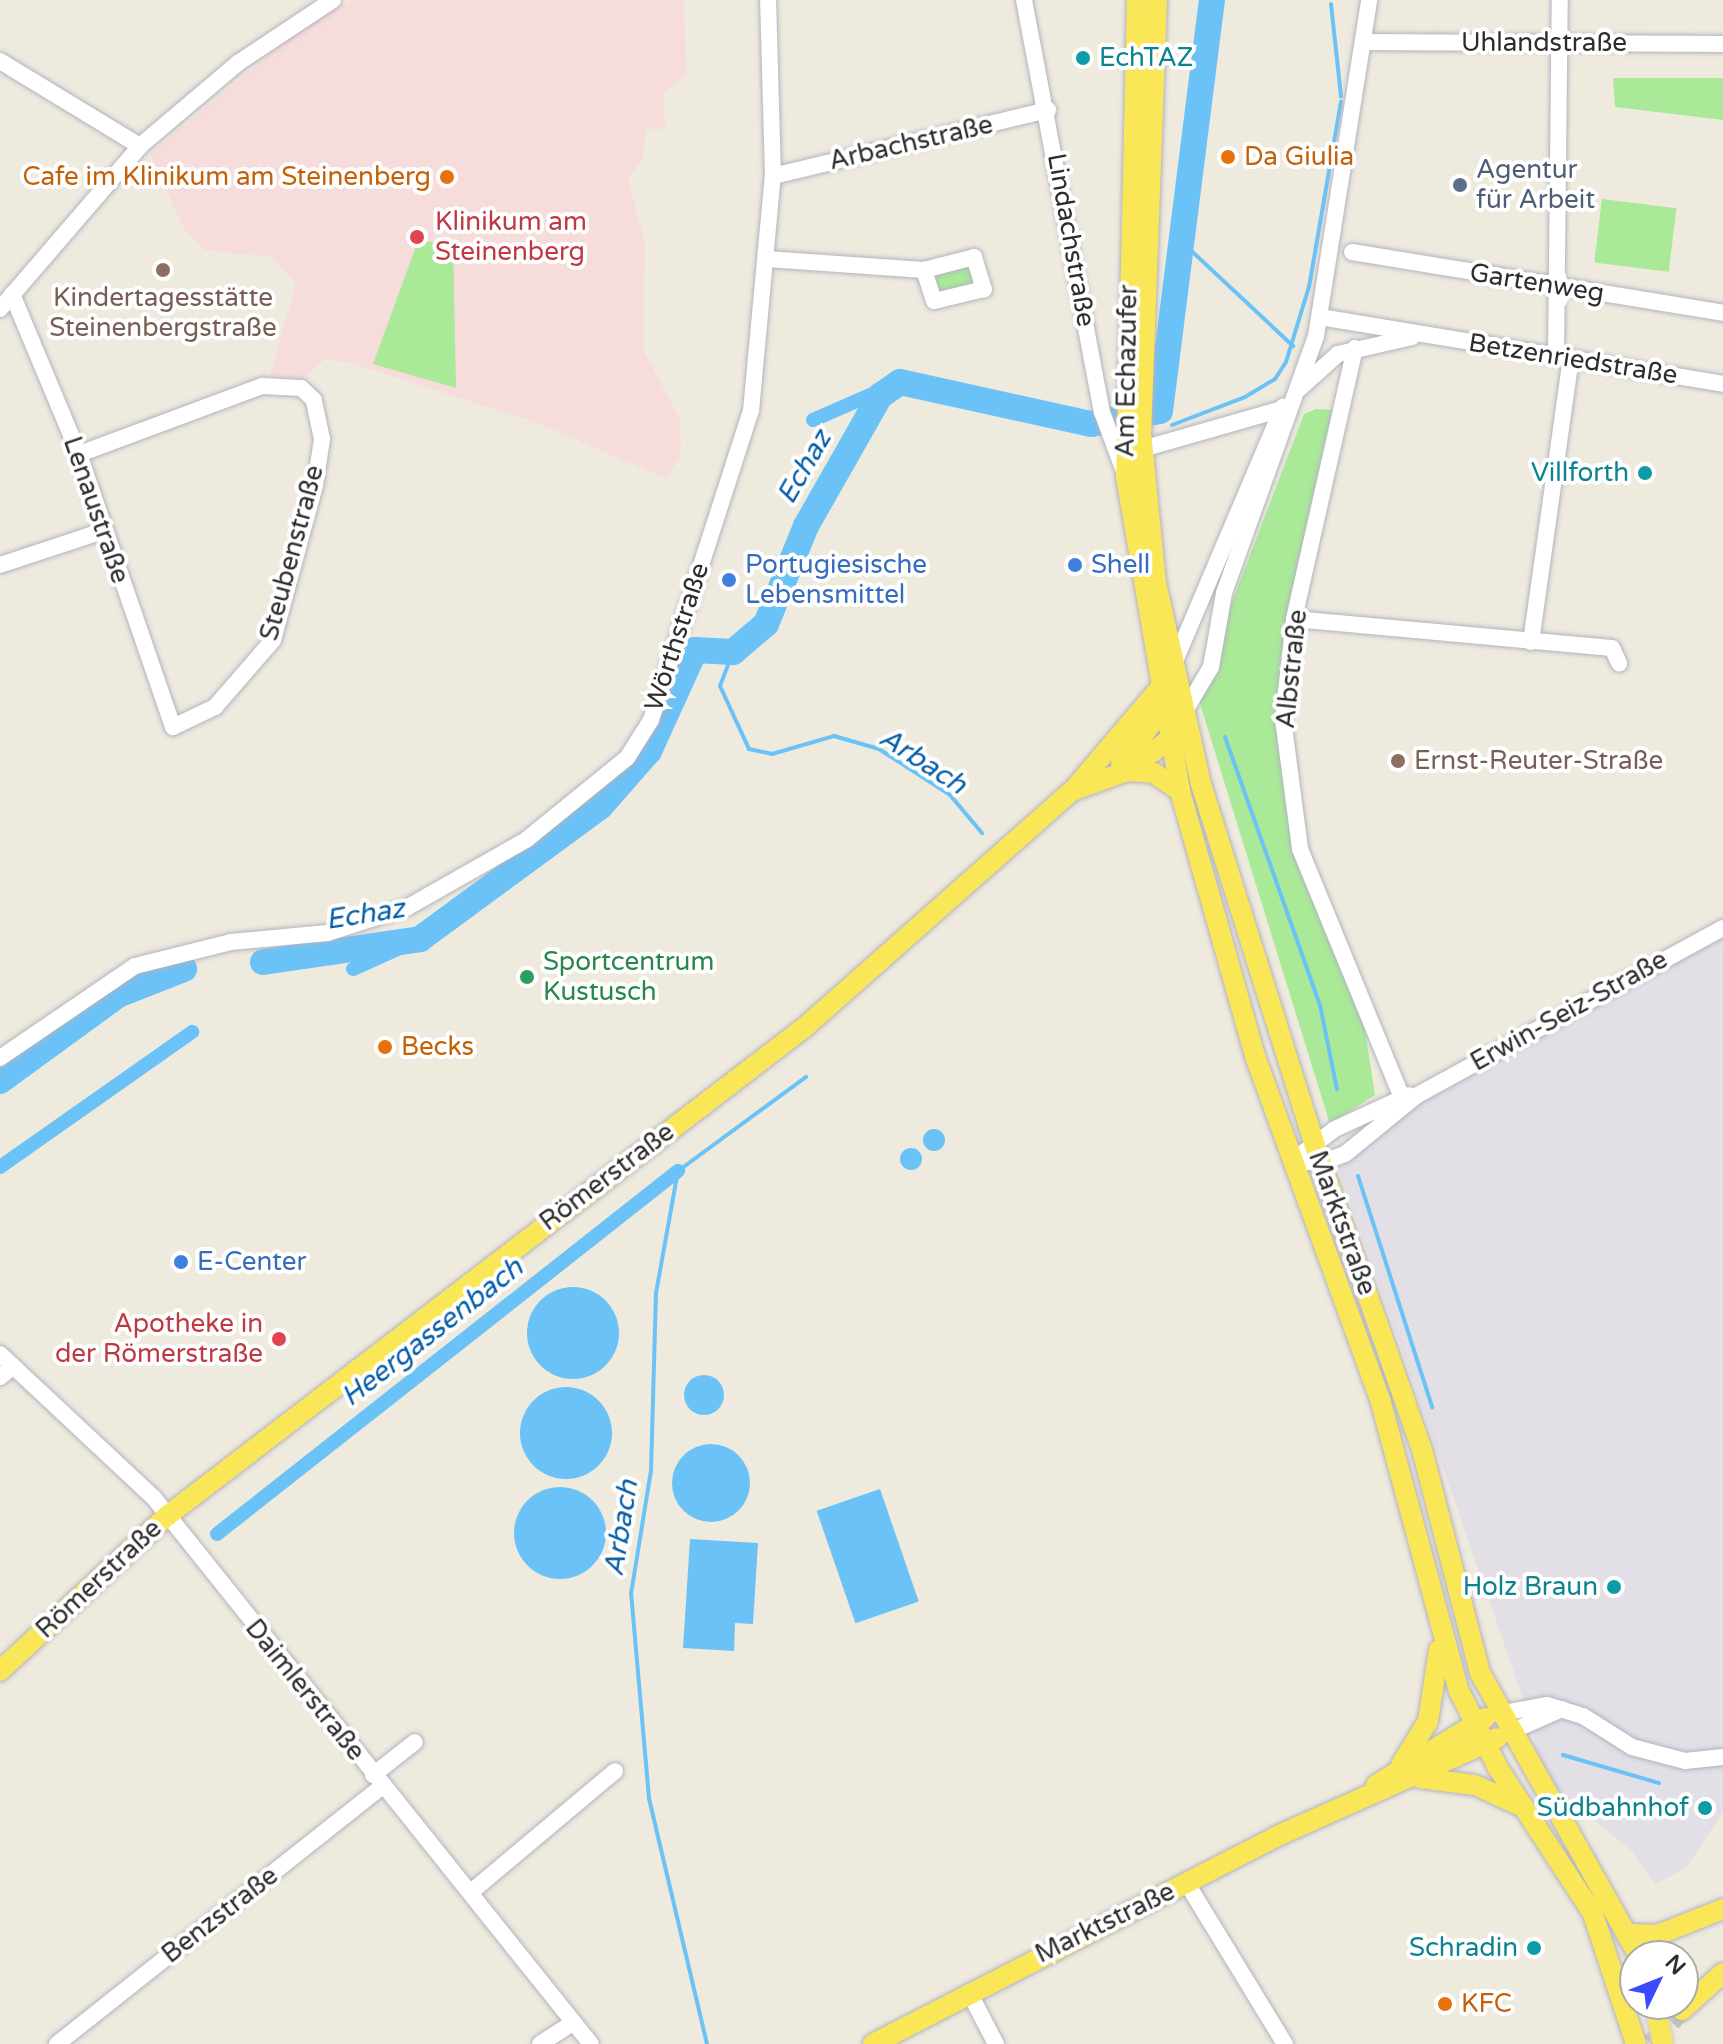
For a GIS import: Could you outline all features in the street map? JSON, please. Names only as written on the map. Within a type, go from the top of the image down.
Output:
[{"type":"main road","name":"Am Echazufer","points":[[1132,409],[1137,0]]},
{"type":"main road","name":"Am Echazufer","points":[[1157,0],[1126,477],[1154,649],[1171,678]]},
{"type":"main road","name":"Am Echazufer","points":[[1130,441],[1171,678],[1175,709],[1170,739]]},
{"type":"main road","points":[[1137,716],[1154,649]]},
{"type":"main road","points":[[1072,791],[1171,678]]},
{"type":"main road","name":"Römerstraße","points":[[1104,779],[1175,709]]},
{"type":"main road","name":"Marktstraße","points":[[1175,709],[1314,1143],[1422,1450],[1465,1630],[1508,1733],[1633,1940]]},
{"type":"main road","name":"Römerstraße","points":[[0,1671],[167,1516],[805,1027],[1072,791],[1127,771],[1170,739]]},
{"type":"main road","name":"Marktstraße","points":[[873,2044],[1186,1882],[1339,1808],[1420,1778],[1484,1743],[1440,1634],[1385,1413],[1293,1160],[1215,926],[1180,791],[1170,739]]},
{"type":"main road","points":[[1127,771],[1154,773],[1180,791]]},
{"type":"main road","points":[[1395,1773],[1435,1699],[1440,1634]]},
{"type":"main road","points":[[1474,1723],[1498,1714]]},
{"type":"main road","name":"Marktstraße","points":[[1339,1808],[1474,1723]]},
{"type":"main road","points":[[1508,1733],[1484,1743],[1593,1914],[1629,2011],[1636,2044]]},
{"type":"main road","points":[[1420,1778],[1489,1789],[1523,1806]]},
{"type":"main road","points":[[1631,1934],[1657,1935],[1723,1909]]},
{"type":"main road","points":[[1699,1995],[1723,1973]]},
{"type":"main road","points":[[1658,2020],[1663,2044]]},
{"type":"street","points":[[4,304],[140,146],[238,63],[333,0]]},
{"type":"street","name":"Wörthstraße","points":[[0,1058],[135,966],[218,944],[328,933],[408,907],[526,840],[627,758],[651,720],[751,411],[773,176],[768,0]]},
{"type":"street","name":"Lindachstraße","points":[[1024,0],[1048,110],[1102,412],[1130,441]]},
{"type":"street","points":[[1175,709],[1211,667],[1224,593],[1316,336],[1369,0]]},
{"type":"street","points":[[1531,642],[1563,357],[1557,287],[1560,0]]},
{"type":"street","name":"Uhlandstraße","points":[[1364,42],[1723,44]]},
{"type":"street","points":[[0,61],[140,146]]},
{"type":"street","name":"Arbachstraße","points":[[773,176],[1048,110]]},
{"type":"street","name":"Gartenweg","points":[[1352,252],[1723,313]]},
{"type":"street","points":[[767,259],[924,270]]},
{"type":"street","name":"Lenaustraße","points":[[4,304],[79,454],[173,727]]},
{"type":"street","name":"Betzenriedstraße","points":[[1320,317],[1723,384]]},
{"type":"street","name":"Betzenriedstraße","points":[[1355,348],[1423,335]]},
{"type":"street","points":[[1171,678],[1266,440],[1316,336]]},
{"type":"street","points":[[1298,390],[1355,348]]},
{"type":"street","name":"Albstraße","points":[[1355,348],[1294,619],[1283,719],[1289,802],[1311,882],[1408,1095]]},
{"type":"street","name":"Steubenstraße","points":[[79,454],[220,396],[281,384],[301,388],[314,400],[322,439],[273,640],[215,707],[173,727]]},
{"type":"street","points":[[1130,441],[1253,420],[1282,409]]},
{"type":"street","points":[[1253,420],[1266,440]]},
{"type":"street","points":[[0,565],[103,531]]},
{"type":"street","points":[[1294,619],[1612,648],[1619,663]]},
{"type":"street","name":"Erwin-Seiz-Straße","points":[[1293,1160],[1314,1143],[1723,928]]},
{"type":"street","name":"Erwin-Seiz-Straße","points":[[1321,1163],[1394,1119],[1408,1095]]},
{"type":"street","points":[[1293,1160],[1321,1163]]},
{"type":"street","name":"Daimlerstraße","points":[[0,1354],[7,1372],[167,1516],[591,2044]]},
{"type":"street","points":[[1498,1714],[1533,1704],[1562,1709],[1632,1747],[1685,1761],[1723,1757]]},
{"type":"street","points":[[1508,1733],[1562,1709]]},
{"type":"street","name":"Benzstraße","points":[[57,2044],[378,1781],[415,1742]]},
{"type":"street","points":[[471,1892],[615,1771]]},
{"type":"street","points":[[1186,1882],[1285,2044]]},
{"type":"street","points":[[969,1992],[996,2044]]},
{"type":"street","points":[[540,2044],[574,2022]]},
{"type":"shaded area","name":"Klinikum am Steinenberg","points":[[353,0],[684,0],[686,75],[664,93],[665,129],[646,129],[643,159],[628,178],[645,244],[644,351],[680,419],[681,453],[667,479],[532,421],[350,363],[325,359],[303,379],[270,375],[296,284],[272,257],[204,250],[184,229],[150,154],[305,25]]},
{"type":"shaded area","points":[[1723,932],[1723,1812],[1686,1868],[1655,1884],[1631,1850],[1561,1794],[1537,1757],[1531,1721],[1333,1152]]},
{"type":"green space","points":[[1613,78],[1723,78],[1723,120],[1615,107]]},
{"type":"green space","points":[[1602,199],[1676,208],[1669,272],[1594,263]]},
{"type":"green space","points":[[418,241],[453,243],[456,388],[373,364]]},
{"type":"green space","points":[[970,263],[977,285],[938,298],[931,276]]},
{"type":"green space","points":[[1316,409],[1333,410],[1277,722],[1286,805],[1359,991],[1375,1095],[1330,1124],[1197,694],[1304,414]]},
{"type":"water","points":[[934,1129],[942,1132],[945,1140],[942,1148],[934,1151],[926,1148],[923,1140],[926,1132]]},
{"type":"water","points":[[911,1148],[919,1151],[922,1159],[919,1167],[911,1170],[903,1167],[900,1159],[903,1151]]},
{"type":"water","points":[[573,1287],[591,1290],[606,1300],[616,1315],[619,1333],[616,1351],[606,1366],[591,1376],[573,1379],[555,1376],[540,1366],[530,1351],[527,1333],[530,1315],[540,1300],[555,1290]]},
{"type":"water","points":[[704,1375],[718,1381],[724,1395],[718,1409],[704,1415],[690,1409],[684,1395],[690,1381]]},
{"type":"water","points":[[566,1387],[584,1390],[599,1400],[609,1415],[612,1433],[609,1451],[599,1466],[584,1476],[566,1479],[548,1476],[533,1466],[523,1451],[520,1433],[523,1415],[533,1400],[548,1390]]},
{"type":"water","points":[[703,1444],[719,1444],[733,1450],[744,1461],[750,1483],[744,1505],[733,1516],[719,1522],[703,1522],[689,1516],[678,1505],[672,1491],[672,1475],[678,1461],[689,1450]]},
{"type":"water","points":[[560,1487],[578,1490],[593,1500],[603,1515],[606,1533],[603,1551],[593,1566],[578,1576],[560,1579],[542,1576],[527,1566],[517,1551],[514,1533],[517,1515],[527,1500],[542,1490]]},
{"type":"water","points":[[880,1489],[919,1602],[855,1623],[817,1511]]},
{"type":"water","points":[[690,1539],[758,1543],[753,1624],[735,1623],[734,1651],[683,1648]]},
{"type":"waterway","name":"Echaz","points":[[263,962],[420,939],[600,807],[649,751],[695,650],[733,652],[766,624],[806,526],[880,396],[900,382],[1091,424],[1160,411],[1212,0]]},
{"type":"waterway","points":[[1331,4],[1341,96]]},
{"type":"waterway","points":[[1172,425],[1245,397],[1275,379],[1286,362],[1309,287],[1341,102]]},
{"type":"waterway","points":[[1183,243],[1293,346]]},
{"type":"waterway","points":[[813,420],[900,382]]},
{"type":"waterway","name":"Arbach","points":[[733,652],[720,686],[749,749],[772,754],[834,736],[879,749],[950,795],[982,833]]},
{"type":"waterway","points":[[1225,737],[1320,1005],[1337,1089]]},
{"type":"waterway","points":[[353,969],[420,939]]},
{"type":"waterway","name":"Echaz","points":[[0,1081],[118,995],[184,969]]},
{"type":"waterway","points":[[0,1167],[192,1032]]},
{"type":"waterway","name":"Arbach","points":[[707,2044],[649,1798],[631,1594],[651,1471],[656,1293],[678,1171],[806,1077]]},
{"type":"waterway","name":"Heergassenbach","points":[[217,1534],[678,1171]]},
{"type":"waterway","points":[[1358,1176],[1432,1407]]},
{"type":"waterway","points":[[1563,1755],[1659,1783]]},
{"type":"tunnel","points":[[1651,2044],[1673,2020]]},
{"type":"place","name":"EchTAZ","points":[[1083,58]]},
{"type":"place","name":"Da Giulia","points":[[1228,157]]},
{"type":"place","name":"Cafe im Klinikum am Steinenberg","points":[[447,177]]},
{"type":"place","name":"Agentur für Arbeit","points":[[1460,185]]},
{"type":"place","name":"Klinikum am Steinenberg","points":[[417,237]]},
{"type":"place","name":"Kindertagesstätte Steinenbergstraße","points":[[163,270]]},
{"type":"place","name":"Villforth","points":[[1645,473]]},
{"type":"place","name":"Shell","points":[[1075,565]]},
{"type":"place","name":"Portugiesische Lebensmittel","points":[[729,580]]},
{"type":"place","name":"Ernst-Reuter-Straße","points":[[1398,761]]},
{"type":"place","name":"Sportcentrum Kustusch","points":[[527,977]]},
{"type":"place","name":"Becks","points":[[385,1047]]},
{"type":"place","name":"E-Center","points":[[181,1262]]},
{"type":"place","name":"Apotheke in der Römerstraße","points":[[279,1339]]},
{"type":"place","name":"Holz Braun","points":[[1614,1587]]},
{"type":"place","name":"Südbahnhof","points":[[1705,1808]]},
{"type":"place","name":"Schradin","points":[[1534,1948]]},
{"type":"place","name":"KFC","points":[[1445,2004]]}]
